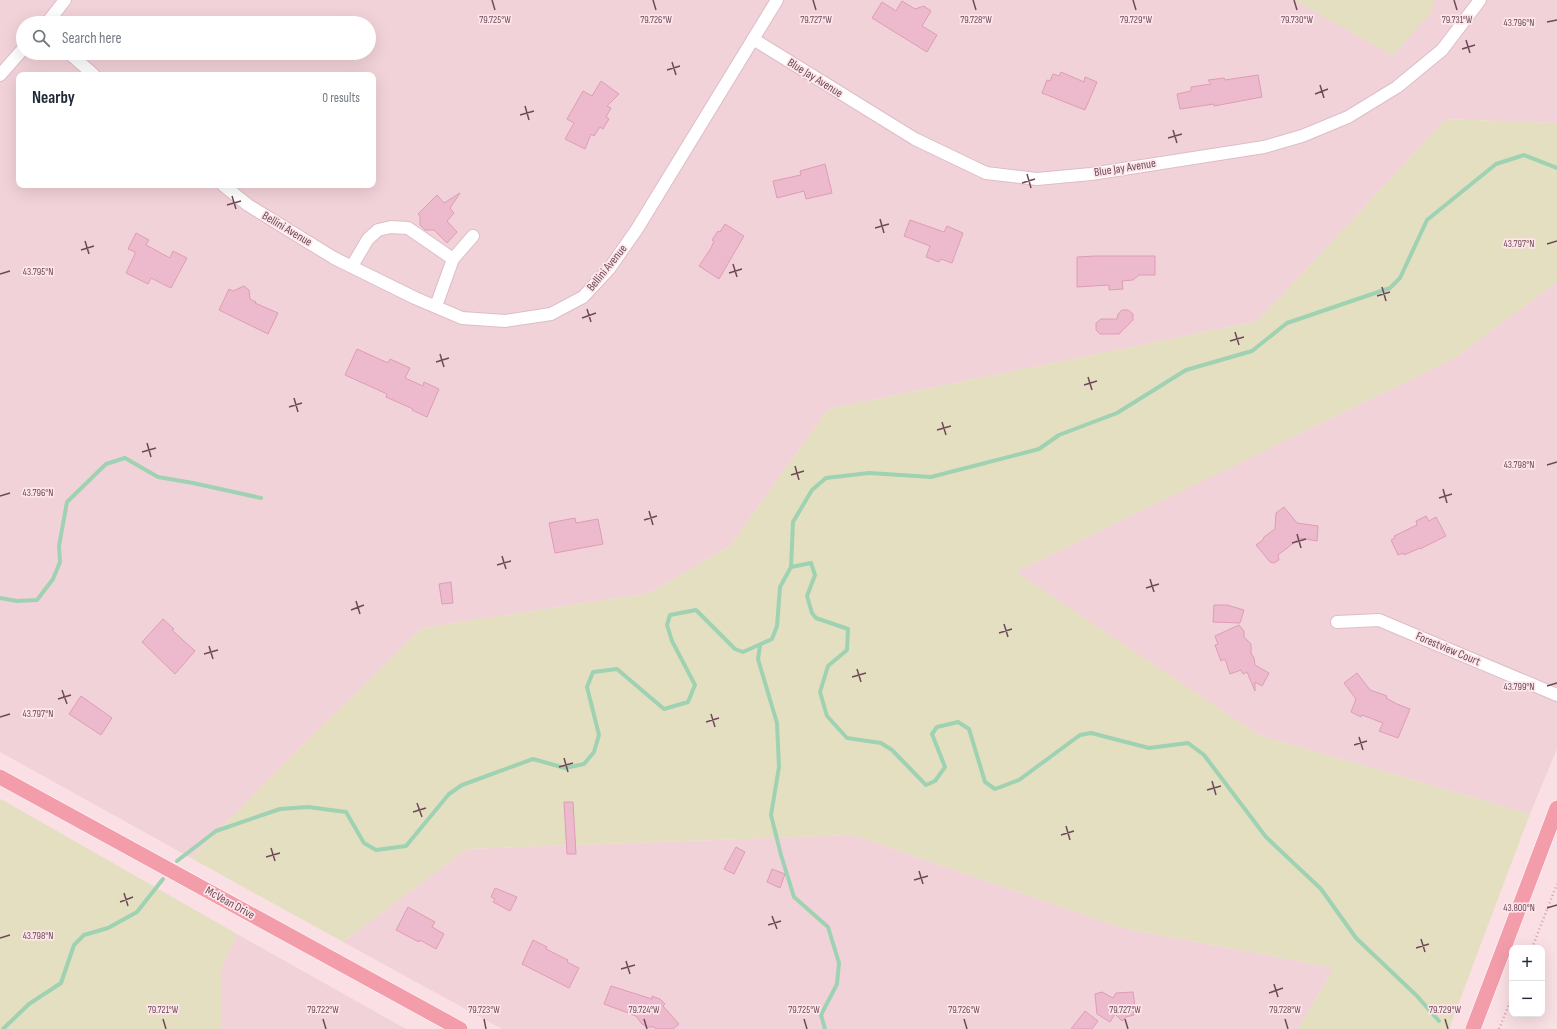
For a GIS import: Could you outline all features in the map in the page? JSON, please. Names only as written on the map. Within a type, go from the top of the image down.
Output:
[{"type":"main road","name":"McVean Drive","points":[[0,777],[460,1029]]},
{"type":"main road","points":[[1473,1029],[1557,808]]},
{"type":"street","points":[[52,16],[65,0]]},
{"type":"street","name":"Bellini Avenue","points":[[227,188],[248,205],[334,258],[462,318],[505,321],[551,314],[583,297],[609,269],[637,230],[777,0]]},
{"type":"street","name":"Blue Jay Avenue","points":[[753,40],[914,139],[986,173],[1037,179],[1091,174],[1264,147],[1302,136],[1348,117],[1397,87],[1442,50],[1480,0]]},
{"type":"street","points":[[0,75],[16,57]]},
{"type":"street","points":[[77,60],[91,72]]},
{"type":"street","points":[[352,266],[368,239],[378,230],[391,227],[408,228],[453,259]]},
{"type":"street","points":[[436,306],[453,259],[473,236]]},
{"type":"street","name":"Forestview Court","points":[[1336,622],[1379,620],[1557,695]]},
{"type":"path","points":[[1533,945],[1557,884]]},
{"type":"path","points":[[1499,1029],[1509,1004]]},
{"type":"shaded area","points":[[0,0],[1557,0],[1557,123],[1446,119],[1258,321],[828,409],[730,546],[649,593],[422,628],[191,858],[0,752]]},
{"type":"shaded area","points":[[1294,0],[1434,0],[1432,11],[1393,56]]},
{"type":"shaded area","points":[[1446,119],[1557,123],[1557,282],[1455,358],[1016,572],[1259,735],[1530,814],[1449,1029],[1298,1029],[1334,968],[1122,928],[853,835],[467,849],[343,942],[191,858],[422,628],[649,593],[730,546],[828,409],[1258,321]]},
{"type":"shaded area","points":[[1557,282],[1557,749],[1530,814],[1259,735],[1015,572],[1455,358]]},
{"type":"shaded area","points":[[1,799],[237,934],[221,969],[221,1029],[0,1029]]},
{"type":"shaded area","points":[[853,835],[1122,928],[1334,968],[1298,1029],[502,1029],[343,942],[467,849]]},
{"type":"shaded area","points":[[237,934],[406,1029],[221,1029],[221,969]]},
{"type":"building","points":[[902,1],[915,9],[924,6],[931,11],[922,26],[937,35],[927,52],[872,18],[882,2],[896,11]]},
{"type":"building","points":[[1061,72],[1084,82],[1085,77],[1097,82],[1085,110],[1042,93],[1047,80],[1050,81],[1053,74],[1059,76]]},
{"type":"building","points":[[1258,75],[1262,97],[1214,106],[1214,104],[1180,109],[1177,94],[1191,91],[1191,87],[1211,84],[1208,80],[1224,78],[1225,80]]},
{"type":"building","points":[[601,81],[619,94],[607,106],[611,108],[606,117],[609,119],[603,129],[600,127],[594,136],[591,134],[585,149],[565,139],[574,123],[567,119],[583,91],[592,96]]},
{"type":"building","points":[[825,164],[832,193],[806,199],[804,191],[777,198],[773,181],[801,175],[800,171]]},
{"type":"building","points":[[460,193],[450,208],[454,213],[447,221],[457,232],[447,243],[434,230],[425,230],[420,225],[420,216],[418,214],[437,195],[444,203]]},
{"type":"building","points":[[910,220],[944,232],[947,226],[963,233],[952,263],[941,259],[939,262],[926,257],[930,246],[904,236]]},
{"type":"building","points":[[725,224],[744,236],[719,279],[699,266],[711,248],[714,241],[712,240]]},
{"type":"building","points":[[136,233],[149,240],[146,245],[170,258],[173,251],[187,258],[171,288],[151,278],[148,284],[126,273],[135,254],[135,252],[128,249]]},
{"type":"building","points":[[1155,256],[1155,275],[1139,275],[1133,280],[1122,281],[1123,289],[1109,290],[1109,285],[1077,287],[1077,257]]},
{"type":"building","points":[[244,286],[249,290],[250,299],[256,302],[255,303],[278,313],[268,334],[219,310],[229,289],[233,291]]},
{"type":"building","points":[[1122,310],[1128,310],[1133,314],[1133,320],[1119,334],[1100,334],[1096,330],[1096,323],[1101,319],[1117,319],[1118,314]]},
{"type":"building","points":[[357,349],[388,363],[390,359],[410,368],[405,378],[423,386],[424,382],[439,389],[427,417],[386,397],[387,394],[345,375]]},
{"type":"building","points":[[1284,507],[1297,523],[1318,526],[1317,541],[1300,538],[1278,555],[1279,560],[1274,563],[1270,562],[1256,545],[1275,529],[1276,513]]},
{"type":"building","points":[[1426,516],[1429,521],[1436,517],[1446,536],[1420,549],[1404,555],[1403,553],[1398,555],[1391,540],[1395,538],[1394,536],[1417,525],[1416,521]]},
{"type":"building","points":[[575,518],[576,523],[598,519],[603,544],[555,553],[549,523]]},
{"type":"building","points":[[451,582],[453,603],[442,604],[439,584]]},
{"type":"building","points":[[1214,605],[1227,605],[1244,610],[1240,623],[1213,622]]},
{"type":"building","points":[[163,619],[174,629],[172,630],[195,651],[175,674],[142,642]]},
{"type":"building","points":[[1239,625],[1244,631],[1244,637],[1251,644],[1251,653],[1254,658],[1255,665],[1269,673],[1262,686],[1255,682],[1255,691],[1247,672],[1243,674],[1241,670],[1230,674],[1225,659],[1221,661],[1215,645],[1218,644],[1215,636]]},
{"type":"building","points":[[1357,673],[1370,690],[1387,696],[1386,698],[1410,709],[1398,738],[1379,731],[1383,723],[1362,715],[1361,717],[1351,712],[1356,699],[1344,683]]},
{"type":"building","points":[[81,696],[112,718],[101,735],[69,714]]},
{"type":"building","points":[[564,802],[573,802],[576,854],[567,854]]},
{"type":"building","points":[[736,847],[745,852],[734,874],[724,869]]},
{"type":"building","points":[[772,869],[785,874],[780,888],[767,882]]},
{"type":"building","points":[[495,888],[517,897],[510,911],[493,902],[495,899],[491,897]]},
{"type":"building","points":[[408,907],[435,922],[432,927],[444,934],[436,949],[420,940],[419,942],[396,930]]},
{"type":"building","points":[[533,940],[547,947],[546,949],[568,960],[567,962],[579,968],[569,988],[522,964]]},
{"type":"building","points":[[611,986],[652,999],[652,996],[660,999],[665,1004],[663,1006],[679,1024],[673,1029],[656,1029],[654,1027],[648,1027],[642,1024],[636,1016],[604,1004]]},
{"type":"building","points":[[1102,992],[1113,998],[1116,993],[1133,992],[1135,1006],[1133,1006],[1134,1015],[1126,1017],[1122,1021],[1115,1014],[1110,1022],[1097,1014],[1095,994]]},
{"type":"building","points":[[1085,1011],[1098,1021],[1092,1029],[1071,1029]]},
{"type":"waterway","points":[[177,861],[216,831],[280,809],[308,807],[346,812],[364,843],[376,850],[406,846],[449,794],[462,785],[533,759],[565,768],[584,764],[594,752],[599,735],[587,687],[593,672],[617,669],[664,709],[688,702],[695,685],[672,641],[667,625],[670,615],[696,610],[735,649],[743,652],[772,639],[777,626],[780,587],[791,567],[793,522],[812,490],[826,478],[869,473],[931,477],[1039,449],[1059,435],[1117,413],[1186,370],[1252,351],[1287,323],[1390,288],[1400,278],[1427,220],[1496,164],[1524,155],[1557,168]]},
{"type":"waterway","points":[[0,598],[17,601],[37,600],[53,579],[60,562],[59,546],[67,502],[106,464],[125,458],[158,477],[261,498]]},
{"type":"waterway","points":[[791,567],[811,563],[815,575],[807,596],[812,613],[816,618],[848,629],[847,650],[828,666],[820,692],[827,716],[847,738],[881,743],[892,750],[926,785],[935,781],[945,767],[932,734],[937,727],[958,722],[969,729],[985,782],[995,789],[1019,780],[1080,735],[1091,733],[1149,748],[1188,743],[1204,755],[1266,837],[1321,889],[1356,938],[1417,996],[1439,1021]]},
{"type":"waterway","points":[[760,646],[758,659],[777,723],[779,767],[771,815],[794,897],[828,927],[839,963],[837,984],[821,1015],[825,1029]]},
{"type":"waterway","points":[[3,1029],[29,1004],[61,983],[74,945],[84,935],[108,928],[137,912],[163,879]]}]
